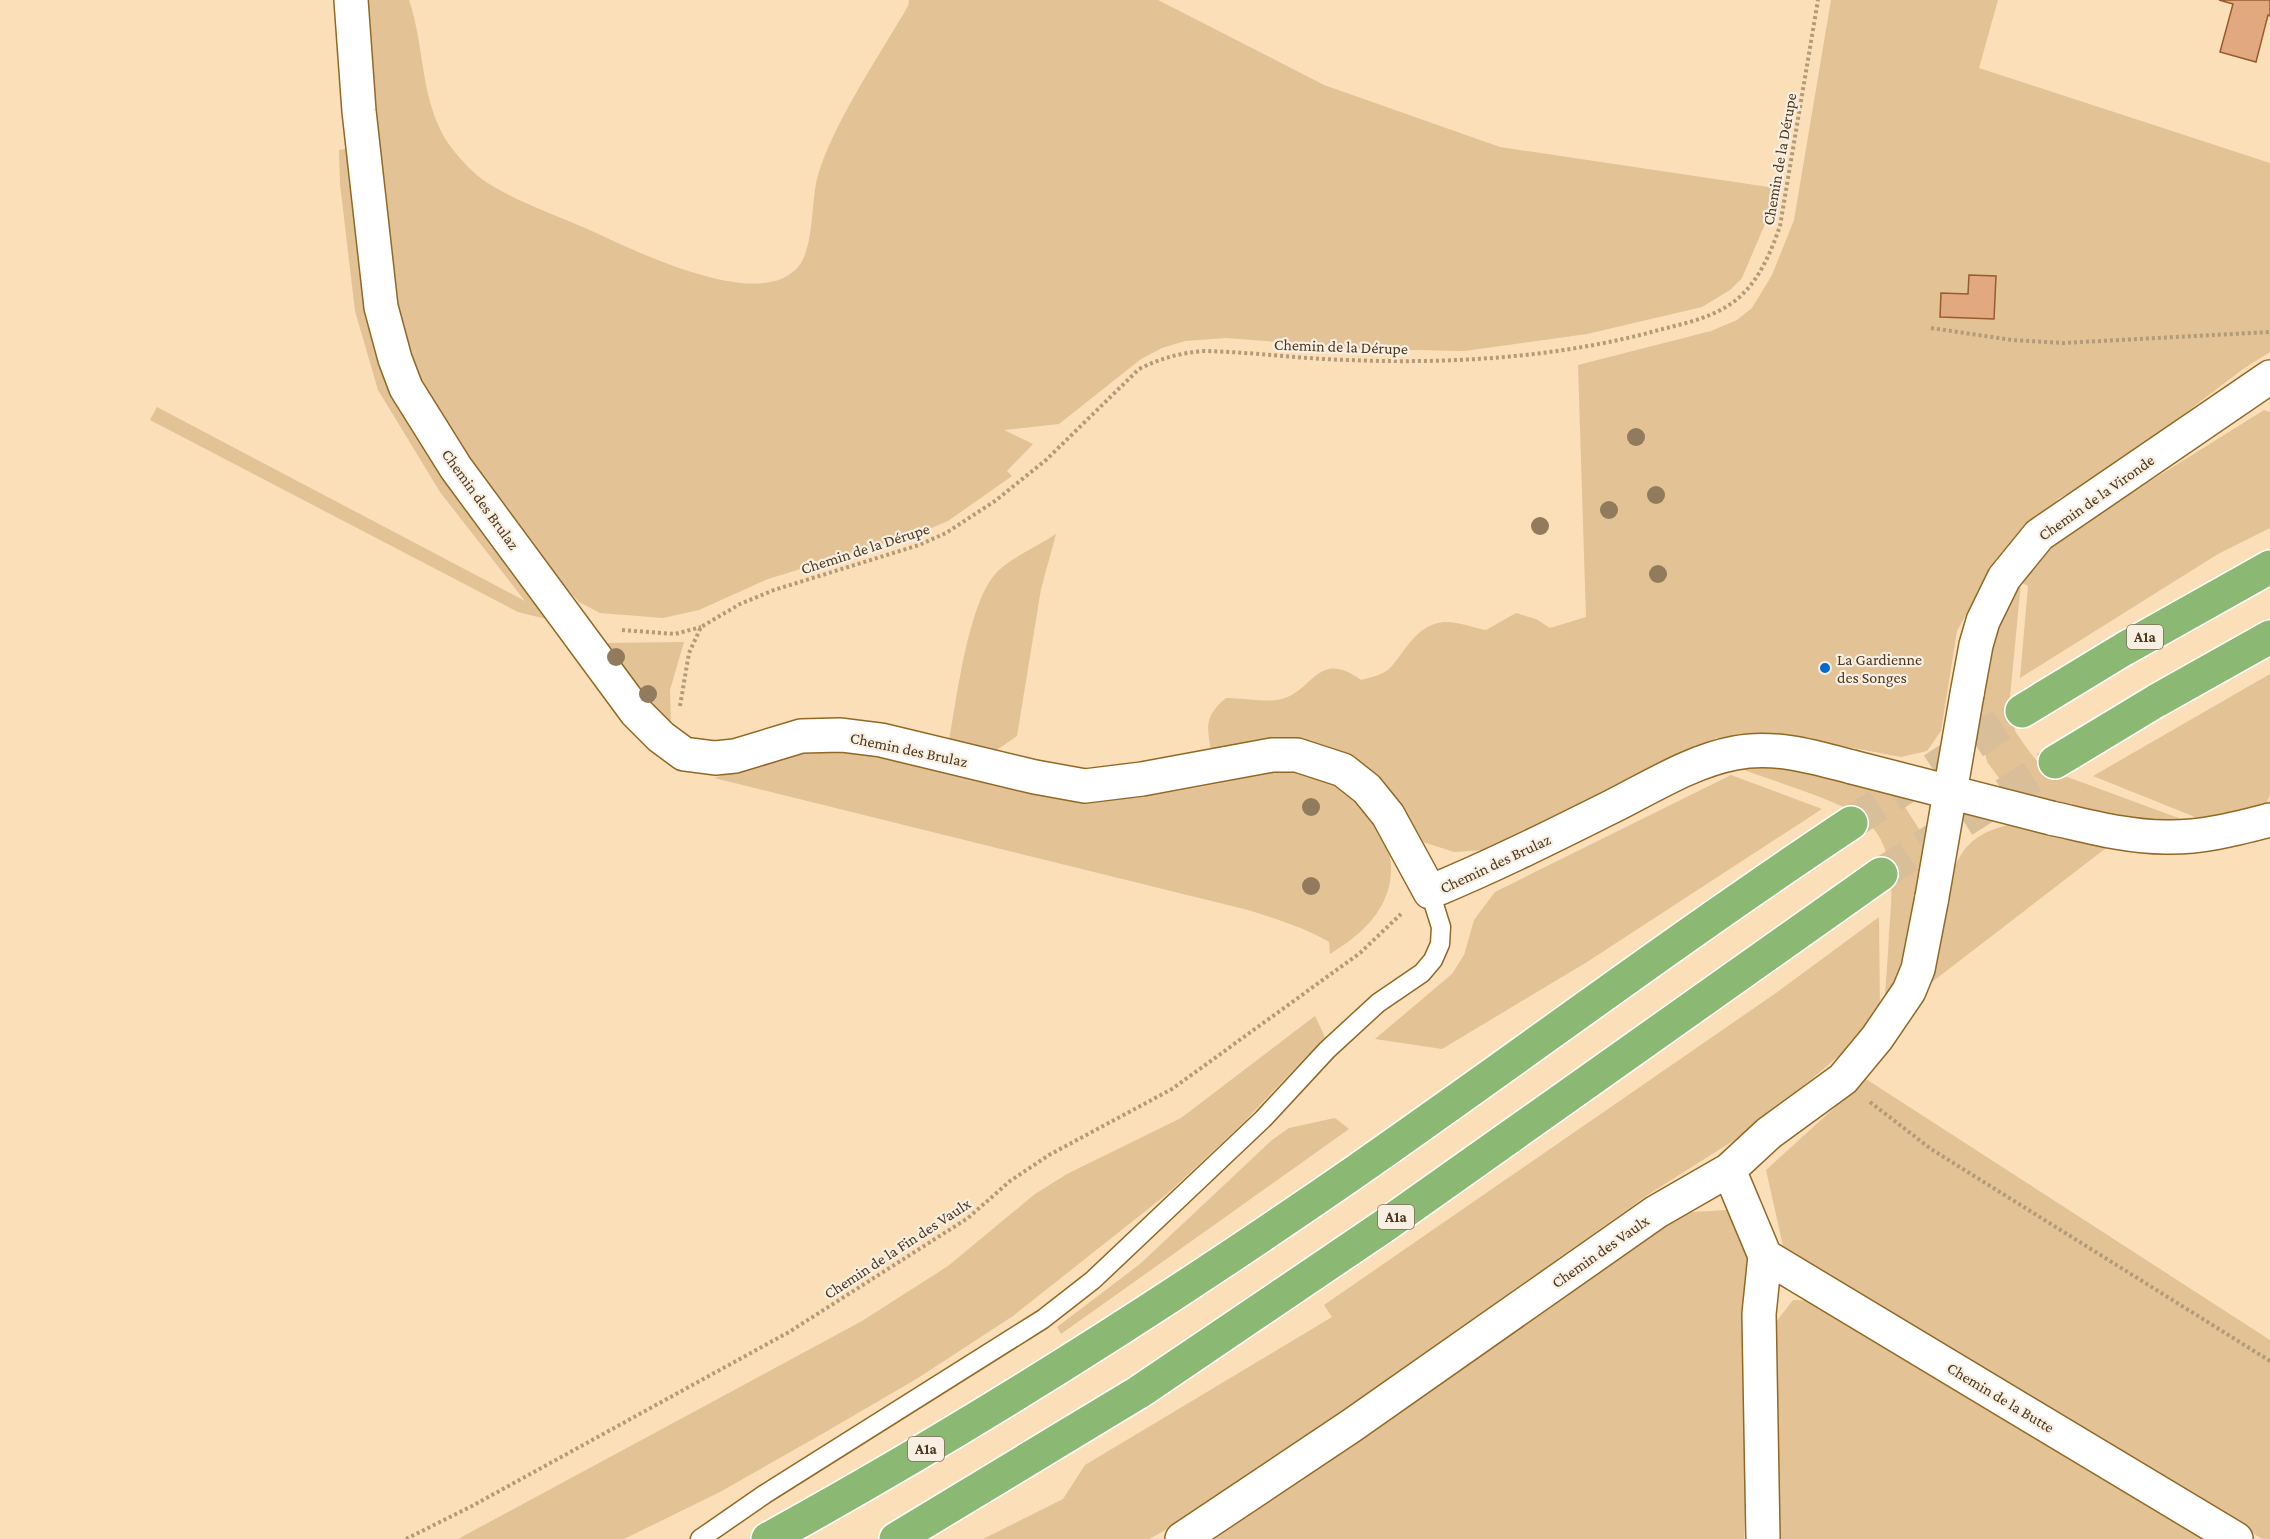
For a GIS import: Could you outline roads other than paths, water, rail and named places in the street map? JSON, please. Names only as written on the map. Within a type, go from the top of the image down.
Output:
[{"type":"highway","name":"A1a","points":[[2022,711],[2124,649],[2270,567]]},
{"type":"highway","points":[[2055,762],[2156,701],[2270,637]]},
{"type":"highway","name":"A1a","points":[[768,1539],[865,1486],[1081,1355],[1185,1287],[1349,1175],[1758,885],[1851,823]]},
{"type":"highway","name":"A1a","points":[[896,1539],[1139,1392],[1384,1226],[1881,874]]},
{"type":"street","name":"Chemin des Brulaz","points":[[351,0],[358,111],[379,296],[395,359],[406,388],[456,468],[636,712],[684,754],[715,758],[735,756],[801,736],[841,735],[881,740],[1035,777],[1085,786],[1133,781],[1272,755],[1297,755],[1343,770],[1367,789],[1388,815],[1430,892],[1498,864],[1675,775],[1733,753],[1769,750],[1804,755],[2050,818],[2123,834],[2164,837],[2207,835],[2270,820]]},
{"type":"street","name":"Chemin de la Vironde","points":[[1951,793],[1976,645],[1983,621],[2004,579],[2039,535],[2270,377]]},
{"type":"street","name":"Chemin des Vaulx","points":[[1182,1539],[1351,1426],[1656,1212],[1729,1170],[1769,1133],[1843,1079],[1884,1029],[1909,991],[1918,969],[1951,793]]},
{"type":"street","points":[[1729,1170],[1765,1256],[1759,1314],[1763,1539]]},
{"type":"street","name":"Chemin de la Butte","points":[[1765,1256],[2236,1539]]},
{"type":"lane","points":[[700,1539],[765,1494],[1043,1319],[1093,1280],[1263,1119],[1327,1050],[1378,1003],[1422,973],[1433,960],[1440,944],[1441,927],[1430,892]]},
{"type":"tunnel","points":[[1851,823],[2022,711]]},
{"type":"tunnel","points":[[1881,874],[2055,762]]},
{"type":"place","name":"La Gardienne des Songes","points":[[1825,668]]}]
